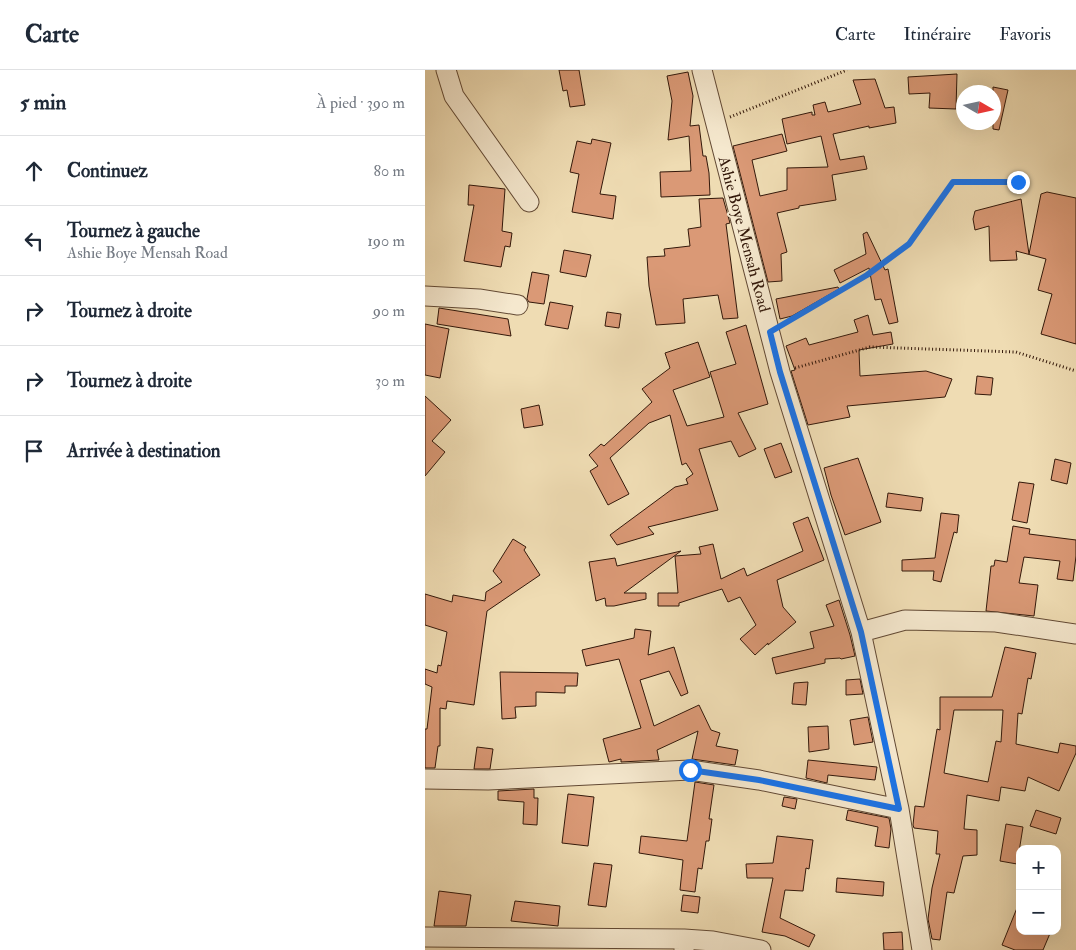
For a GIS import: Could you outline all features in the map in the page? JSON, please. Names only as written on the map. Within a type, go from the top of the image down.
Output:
[{"type":"street","points":[[445,70],[454,96],[529,202]]},
{"type":"street","name":"Ashie Boye Mensah Road","points":[[702,70],[780,372],[861,632],[899,809],[922,950]]},
{"type":"street","points":[[425,298],[479,299],[518,305]]},
{"type":"street","points":[[861,632],[905,620],[996,622],[1076,634]]},
{"type":"street","points":[[425,778],[488,780],[690,770],[759,780],[899,809]]},
{"type":"street","points":[[425,936],[684,945],[713,941],[761,950]]},
{"type":"path","points":[[716,123],[847,70]]},
{"type":"path","points":[[770,332],[867,275],[909,244],[953,182],[1018,182]]},
{"type":"path","points":[[780,372],[870,347],[1016,352],[1076,371]]},
{"type":"building","points":[[559,70],[579,70],[585,105],[570,107],[567,90],[563,91]]},
{"type":"building","points":[[688,72],[693,96],[690,126],[699,125],[703,156],[706,156],[709,173],[710,195],[661,197],[660,172],[691,171],[689,136],[668,140],[672,101],[667,76]]},
{"type":"building","points":[[957,74],[956,109],[929,108],[930,93],[909,94],[908,77]]},
{"type":"building","points":[[875,79],[885,108],[894,107],[896,123],[869,128],[869,126],[833,134],[840,160],[864,156],[867,169],[832,175],[836,200],[799,206],[799,208],[777,213],[787,252],[781,254],[782,281],[768,282],[733,146],[782,134],[787,151],[752,160],[760,196],[787,190],[787,168],[828,167],[821,136],[787,144],[782,119],[812,112],[812,115],[815,115],[813,105],[825,102],[828,112],[861,104],[853,80]]},
{"type":"building","points":[[1001,89],[1008,90],[1001,121]]},
{"type":"building","points":[[592,139],[611,143],[600,194],[616,196],[613,219],[572,212],[579,174],[570,172],[577,141],[591,144]]},
{"type":"building","points":[[469,185],[505,189],[502,231],[512,233],[510,247],[505,246],[501,267],[464,261],[474,205],[468,205]]},
{"type":"building","points":[[1047,192],[1076,198],[1076,344],[1041,334],[1052,294],[1038,290],[1046,259],[1016,251],[1017,260],[990,261],[989,226],[975,230],[973,219],[975,211],[1021,199],[1029,254],[1041,194]]},
{"type":"building","points":[[723,198],[730,223],[726,224],[738,318],[723,319],[718,295],[683,299],[685,323],[656,325],[649,286],[647,257],[665,256],[664,249],[690,246],[688,229],[701,227],[699,199]]},
{"type":"building","points":[[867,232],[885,270],[888,269],[898,322],[889,324],[881,299],[875,300],[869,268],[840,283],[834,270],[866,254],[863,234]]},
{"type":"building","points":[[564,250],[591,255],[586,277],[560,272]]},
{"type":"building","points":[[532,272],[549,275],[544,304],[529,302],[527,299]]},
{"type":"building","points":[[838,287],[839,289],[792,316],[780,319],[776,299]]},
{"type":"building","points":[[550,302],[573,306],[568,329],[545,325]]},
{"type":"building","points":[[439,308],[508,319],[511,336],[437,324]]},
{"type":"building","points":[[607,312],[621,314],[619,328],[605,326]]},
{"type":"building","points":[[868,315],[873,335],[891,332],[893,344],[859,350],[860,376],[926,371],[952,379],[945,397],[847,406],[850,417],[808,425],[791,371],[795,370],[786,346],[806,338],[809,345],[858,332],[854,320]]},
{"type":"building","points":[[425,324],[449,329],[440,378],[425,375]]},
{"type":"building","points":[[746,325],[768,404],[738,413],[756,449],[739,457],[731,441],[699,449],[718,510],[648,527],[654,534],[617,545],[610,535],[675,487],[688,484],[686,479],[693,474],[686,463],[682,465],[670,415],[649,423],[610,458],[629,494],[608,505],[590,471],[598,466],[589,455],[601,444],[604,446],[652,402],[642,389],[670,368],[665,353],[698,342],[710,377],[673,390],[687,426],[724,417],[710,372],[736,364],[726,332]]},
{"type":"building","points":[[977,376],[993,378],[991,395],[975,394]]},
{"type":"building","points":[[425,396],[451,420],[432,441],[445,452],[425,476]]},
{"type":"building","points":[[539,405],[543,425],[524,428],[521,409]]},
{"type":"building","points":[[781,443],[792,472],[775,478],[764,449]]},
{"type":"building","points":[[858,458],[881,522],[845,535],[824,468]]},
{"type":"building","points":[[1055,459],[1071,463],[1067,484],[1051,480]]},
{"type":"building","points":[[1019,482],[1034,484],[1027,523],[1012,520]]},
{"type":"building","points":[[888,493],[923,498],[921,511],[886,507]]},
{"type":"building","points":[[941,513],[959,515],[957,533],[954,532],[941,582],[933,580],[934,571],[902,571],[902,560],[935,558]]},
{"type":"building","points":[[808,517],[824,560],[777,580],[783,607],[796,622],[755,655],[740,639],[756,625],[740,597],[728,602],[722,589],[679,603],[679,606],[658,606],[658,593],[678,593],[675,556],[701,554],[699,547],[713,544],[721,579],[744,568],[747,576],[803,551],[793,523]]},
{"type":"building","points":[[1013,526],[1030,529],[1029,534],[1076,540],[1073,581],[1057,579],[1060,561],[1024,557],[1019,583],[1038,585],[1034,616],[986,611],[991,566],[994,566],[995,560],[1007,562]]},
{"type":"building","points":[[513,539],[526,547],[524,550],[540,575],[487,611],[474,705],[447,701],[446,709],[440,708],[440,746],[438,746],[435,768],[425,768],[425,729],[427,729],[432,687],[425,684],[425,669],[437,673],[438,665],[441,666],[447,632],[425,625],[425,594],[452,602],[453,595],[485,601],[486,592],[502,582],[493,571]]},
{"type":"building","points":[[681,551],[624,593],[646,593],[646,599],[614,606],[606,606],[605,598],[596,601],[589,562],[615,558],[617,566]]},
{"type":"building","points":[[839,600],[855,656],[841,659],[825,659],[825,663],[776,674],[772,658],[814,648],[810,632],[834,626],[826,605]]},
{"type":"building","points":[[635,629],[651,631],[648,655],[674,647],[688,693],[681,696],[669,671],[640,680],[654,726],[699,705],[711,730],[720,733],[716,746],[738,750],[735,765],[692,759],[698,731],[657,750],[659,760],[621,762],[621,759],[609,762],[603,739],[641,728],[619,659],[586,666],[582,650],[634,638]]},
{"type":"building","points":[[1005,647],[1036,653],[1031,679],[1028,678],[1022,714],[1018,713],[1016,744],[1058,753],[1060,743],[1076,746],[1076,753],[1059,791],[1028,777],[1025,791],[1001,787],[999,801],[967,795],[964,829],[977,830],[977,855],[963,856],[954,893],[947,892],[940,940],[932,939],[928,919],[932,888],[940,854],[936,854],[938,831],[914,828],[913,825],[915,806],[924,807],[937,729],[940,730],[940,697],[992,697]],"holes":[[[954,710],[1003,710],[1001,742],[996,741],[988,782],[944,773]]]},
{"type":"building","points":[[500,672],[578,673],[577,686],[565,686],[565,693],[536,692],[536,706],[515,707],[516,718],[502,719]]},
{"type":"building","points":[[860,679],[863,694],[846,695],[846,680]]},
{"type":"building","points":[[808,682],[806,705],[792,704],[794,683]]},
{"type":"building","points":[[868,717],[873,742],[854,745],[850,720]]},
{"type":"building","points":[[828,726],[829,749],[809,752],[808,727]]},
{"type":"building","points":[[477,747],[493,749],[490,769],[474,769]]},
{"type":"building","points":[[808,760],[877,767],[875,780],[828,775],[827,783],[806,778]]},
{"type":"building","points":[[695,782],[714,785],[709,819],[712,819],[709,841],[706,841],[702,869],[698,868],[695,892],[680,890],[683,860],[639,853],[641,836],[687,841]]},
{"type":"building","points":[[534,789],[534,798],[538,798],[537,825],[523,824],[524,802],[498,800],[498,791]]},
{"type":"building","points":[[568,794],[594,797],[588,846],[562,843]]},
{"type":"building","points":[[784,797],[797,799],[795,809],[782,806]]},
{"type":"building","points":[[848,810],[889,818],[891,829],[889,848],[875,846],[878,827],[846,820]]},
{"type":"building","points":[[1036,810],[1061,818],[1056,834],[1030,826]]},
{"type":"building","points":[[1006,824],[1023,827],[1020,845],[1016,845],[1016,864],[1000,861]]},
{"type":"building","points":[[777,836],[813,840],[809,869],[806,868],[803,891],[785,890],[780,918],[815,935],[809,947],[785,936],[762,932],[773,878],[747,878],[746,864],[773,863]]},
{"type":"building","points":[[594,863],[612,865],[606,907],[588,905]]},
{"type":"building","points":[[837,878],[884,882],[883,896],[836,892]]},
{"type":"building","points":[[439,891],[471,895],[466,926],[434,926]]},
{"type":"building","points":[[683,895],[700,897],[698,913],[681,911]]},
{"type":"building","points":[[515,901],[560,906],[558,926],[511,921]]},
{"type":"building","points":[[1016,910],[1016,935],[1049,935],[1043,950],[1015,950],[1002,945]]},
{"type":"building","points":[[902,932],[903,950],[884,950],[883,933]]},
{"type":"route","points":[[690,770],[759,780],[899,809],[861,632],[780,372],[770,332],[867,275],[909,244],[953,182],[1018,182]]}]
